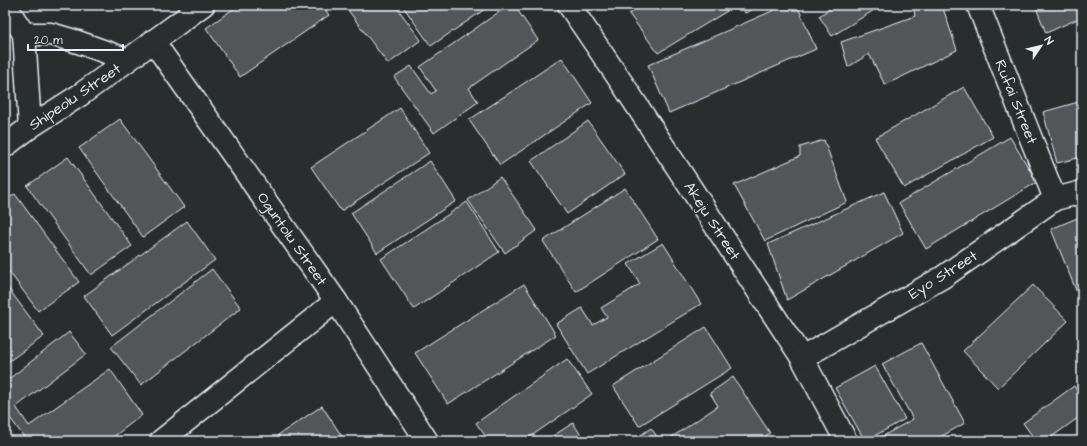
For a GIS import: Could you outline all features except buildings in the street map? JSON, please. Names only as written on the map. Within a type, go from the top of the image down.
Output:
[{"type":"street","points":[[5,5],[24,34],[30,127]]},
{"type":"street","name":"Shipeolu Street","points":[[5,146],[30,127],[80,95],[203,5]]},
{"type":"street","name":"Akeju Street","points":[[569,5],[626,89],[802,358],[846,441]]},
{"type":"street","name":"Rufai Street","points":[[978,5],[1055,199]]},
{"type":"street","points":[[24,34],[51,34],[128,60]]},
{"type":"street","name":"Oguntolu Street","points":[[153,41],[336,301],[427,441]]},
{"type":"street","name":"Eyo Street","points":[[802,358],[943,277],[1055,199],[1082,192]]},
{"type":"street","points":[[162,441],[336,301]]}]
